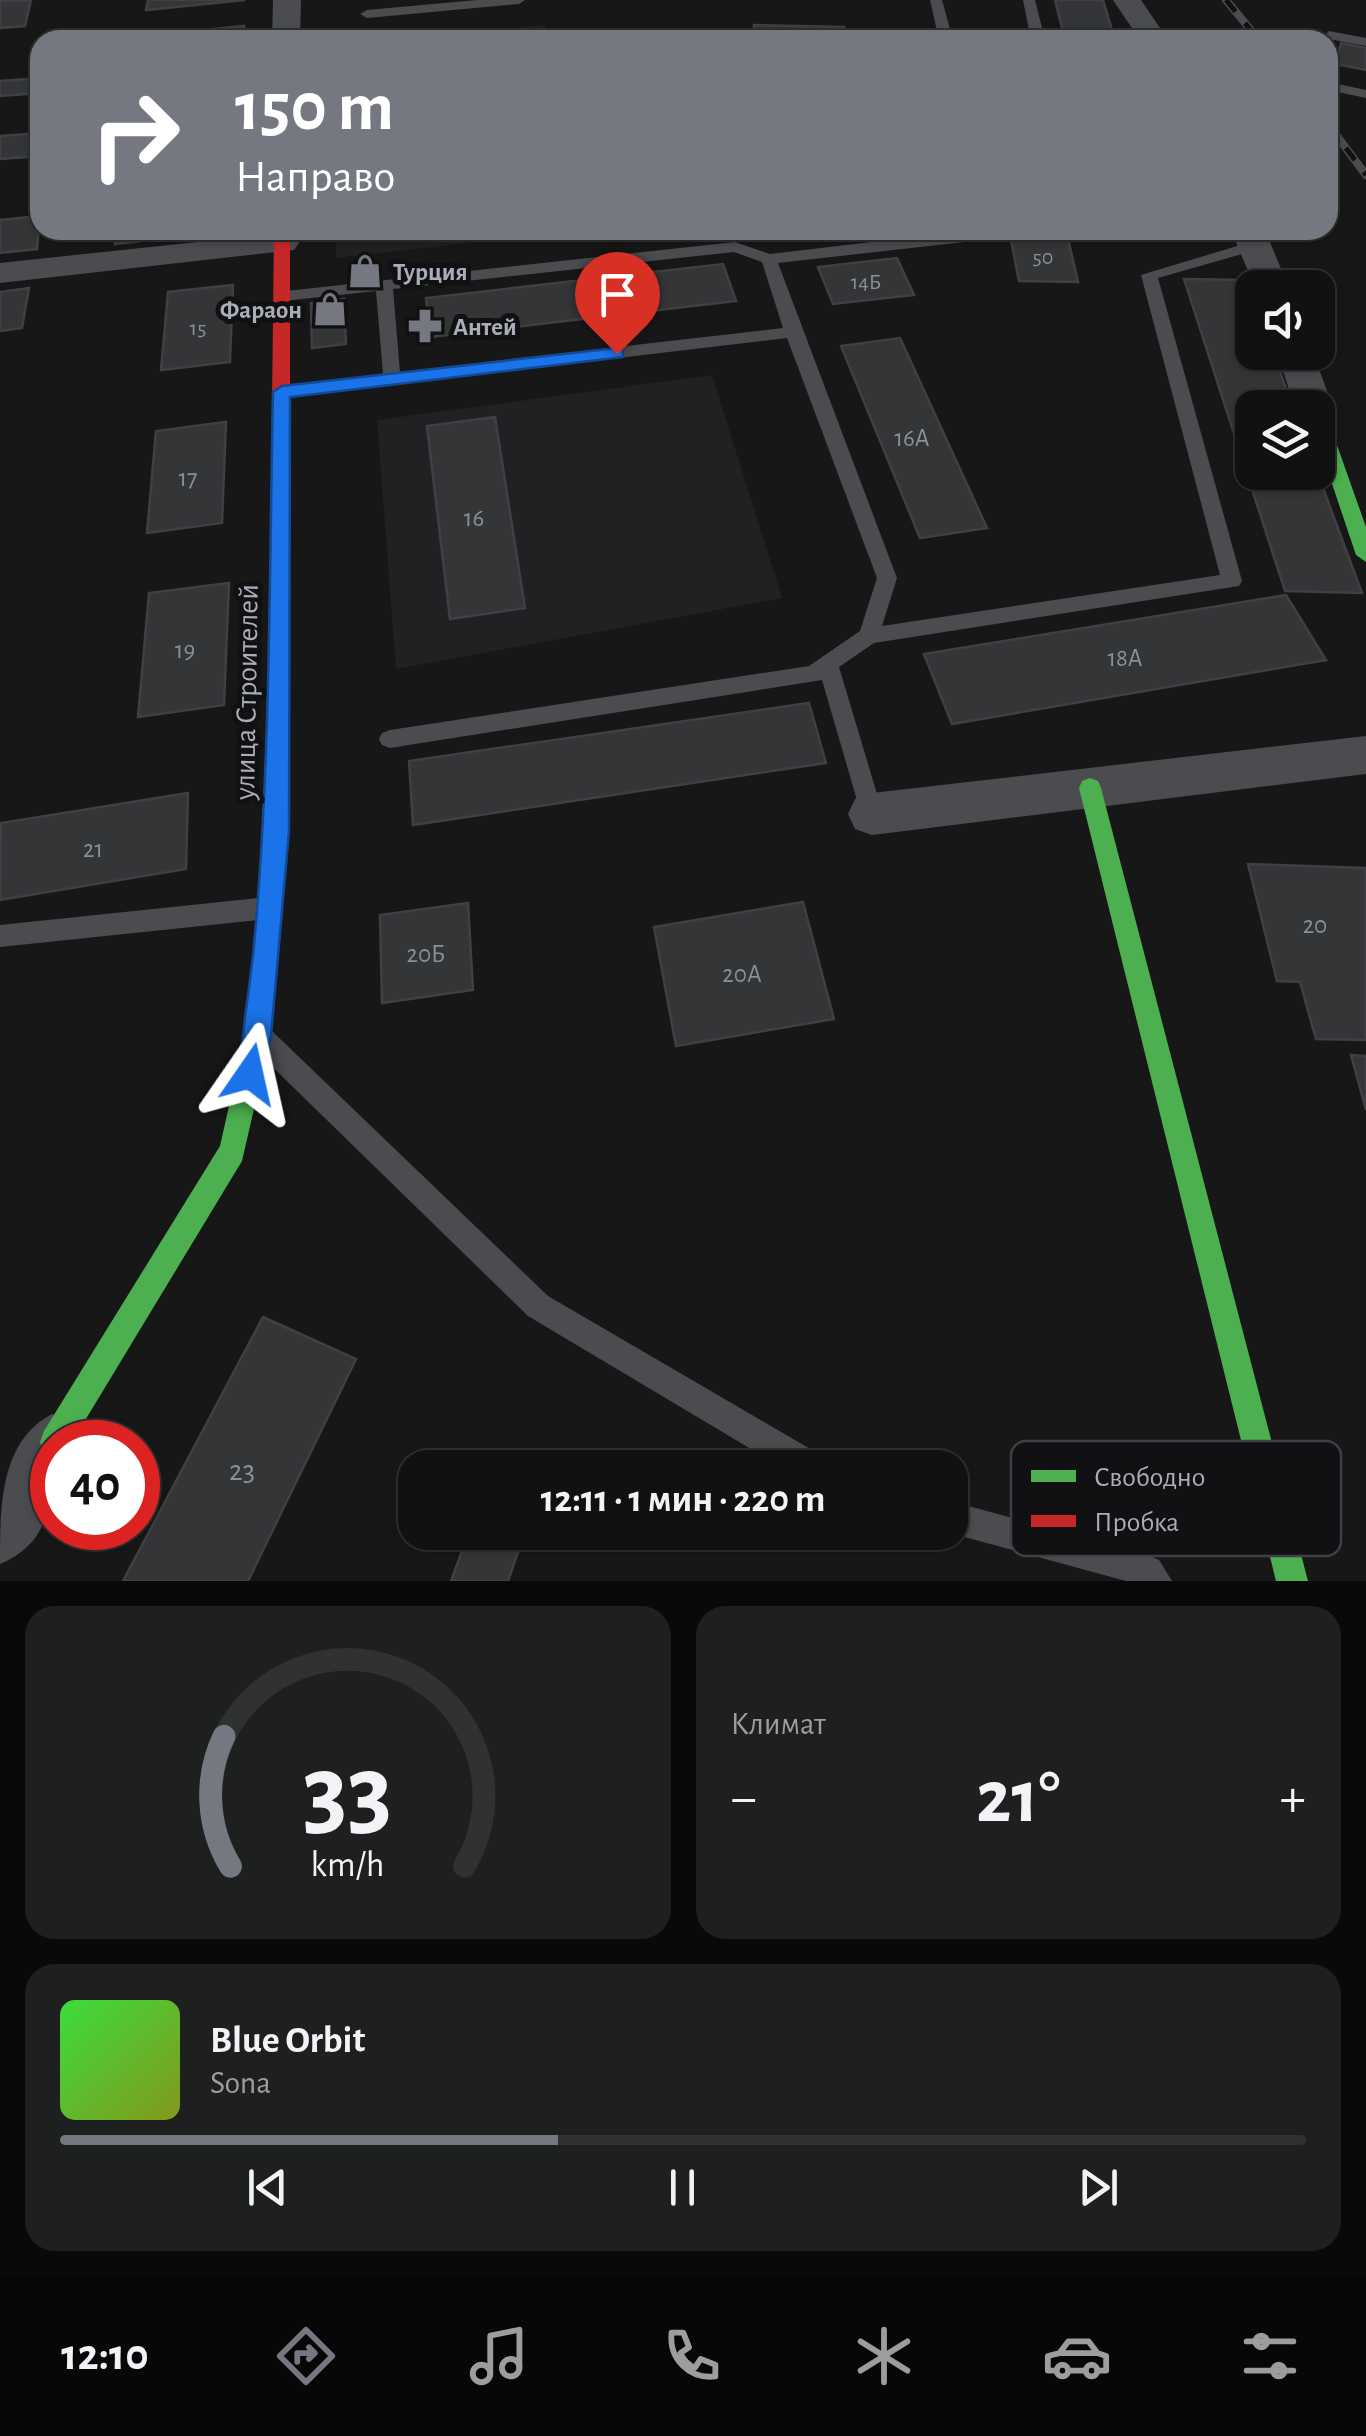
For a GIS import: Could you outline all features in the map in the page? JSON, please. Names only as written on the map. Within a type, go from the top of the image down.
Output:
[{"type":"street","points":[[286,30],[287,0]]},
{"type":"street","points":[[1127,0],[1150,30]]},
{"type":"street","points":[[0,273],[258,240]]},
{"type":"street","name":"улица Строителей","points":[[69,1420],[232,1152],[258,1036],[277,831],[282,240]]},
{"type":"street","points":[[1254,240],[1265,270]]},
{"type":"street","points":[[1335,467],[1366,556]]},
{"type":"street","points":[[872,814],[1366,756]]},
{"type":"street","points":[[1090,788],[1254,1441]]},
{"type":"street","points":[[0,1531],[30,1483]]},
{"type":"street","points":[[1283,1556],[1292,1581]]},
{"type":"lane","points":[[367,14],[519,0]]},
{"type":"lane","points":[[936,0],[944,30]]},
{"type":"lane","points":[[1029,0],[1036,30]]},
{"type":"lane","points":[[1338,37],[1366,42]]},
{"type":"lane","points":[[1338,88],[1366,94]]},
{"type":"lane","points":[[283,296],[735,247],[770,259],[938,240]]},
{"type":"lane","points":[[390,739],[814,674],[869,636],[1232,581],[1148,274],[1247,240]]},
{"type":"lane","points":[[770,259],[793,332],[888,578],[869,636]]},
{"type":"lane","points":[[384,286],[392,380]]},
{"type":"lane","points":[[282,392],[793,332]]},
{"type":"lane","points":[[828,664],[872,814]]},
{"type":"lane","points":[[0,936],[269,908]]},
{"type":"lane","points":[[258,1036],[538,1306],[782,1450]]},
{"type":"lane","points":[[968,1522],[1011,1534]]},
{"type":"lane","points":[[1093,1556],[1148,1571],[1156,1581]]},
{"type":"shaded area","points":[[545,25],[546,30],[495,30]]},
{"type":"shaded area","points":[[336,240],[495,240],[336,258]]},
{"type":"shaded area","points":[[712,375],[782,598],[396,669],[377,420]]},
{"type":"building","points":[[31,0],[25,26],[0,28],[0,1]]},
{"type":"building","points":[[148,0],[245,0],[146,10]]},
{"type":"building","points":[[1055,0],[1103,0],[1112,30],[1062,30]]},
{"type":"building","points":[[754,25],[844,27],[844,30],[754,30]]},
{"type":"building","points":[[244,26],[244,30],[205,30]]},
{"type":"building","points":[[1341,43],[1366,48],[1366,70],[1338,64]]},
{"type":"building","points":[[30,79],[30,94],[0,96],[0,81]]},
{"type":"building","points":[[30,134],[30,157],[0,159],[0,136]]},
{"type":"building","points":[[30,217],[30,240],[38,240],[37,249],[0,253],[0,220]]},
{"type":"building","points":[[115,240],[149,240],[115,244]]},
{"type":"building","points":[[1011,240],[1068,240],[1078,282],[1019,281]]},
{"type":"building","points":[[897,258],[914,295],[833,304],[818,267]]},
{"type":"building","points":[[376,263],[377,279],[355,281],[355,265]]},
{"type":"building","points":[[723,264],[736,301],[430,337],[426,298]]},
{"type":"building","points":[[1184,279],[1235,280],[1235,370],[1279,370],[1287,390],[1235,390],[1235,437]]},
{"type":"building","points":[[233,285],[230,362],[161,370],[168,292]]},
{"type":"building","points":[[29,288],[22,328],[0,331],[0,292]]},
{"type":"building","points":[[344,299],[346,344],[312,348],[311,303]]},
{"type":"building","points":[[900,338],[987,528],[920,538],[841,346]]},
{"type":"building","points":[[495,417],[525,608],[450,619],[427,426]]},
{"type":"building","points":[[226,422],[222,523],[147,533],[156,431]]},
{"type":"building","points":[[1252,490],[1324,490],[1362,593],[1285,591]]},
{"type":"building","points":[[229,583],[224,705],[138,717],[149,593]]},
{"type":"building","points":[[1286,595],[1326,660],[952,724],[924,654]]},
{"type":"building","points":[[809,703],[826,763],[413,825],[409,761]]},
{"type":"building","points":[[188,793],[186,869],[0,900],[1,823]]},
{"type":"building","points":[[1248,864],[1366,868],[1366,1040],[1316,1039],[1300,982],[1277,981]]},
{"type":"building","points":[[803,902],[834,1019],[676,1046],[654,927]]},
{"type":"building","points":[[468,903],[473,990],[382,1003],[380,915]]},
{"type":"building","points":[[1351,1055],[1366,1056],[1366,1110]]},
{"type":"building","points":[[263,1317],[356,1359],[248,1581],[123,1581],[139,1550],[160,1550],[160,1511]]},
{"type":"building","points":[[462,1550],[519,1550],[508,1581],[451,1581]]},
{"type":"railway","points":[[1226,0],[1251,30]]},
{"type":"railway","points":[[1338,137],[1366,175]]},
{"type":"traffic: fast","points":[[68,1420],[232,1151],[258,1035],[277,831],[281,406]]},
{"type":"traffic: fast","points":[[1335,466],[1366,555]]},
{"type":"traffic: fast","points":[[1090,788],[1256,1441]]},
{"type":"traffic: fast","points":[[1286,1556],[1292,1581]]},
{"type":"traffic: jam","points":[[281,406],[282,240]]},
{"type":"place","name":"Турция","points":[[365,271]]},
{"type":"place","name":"Фараон","points":[[330,309]]},
{"type":"place","name":"Антей","points":[[425,326]]},
{"type":"route","points":[[250,1074],[258,1036],[277,831],[282,392],[617,354]]}]
